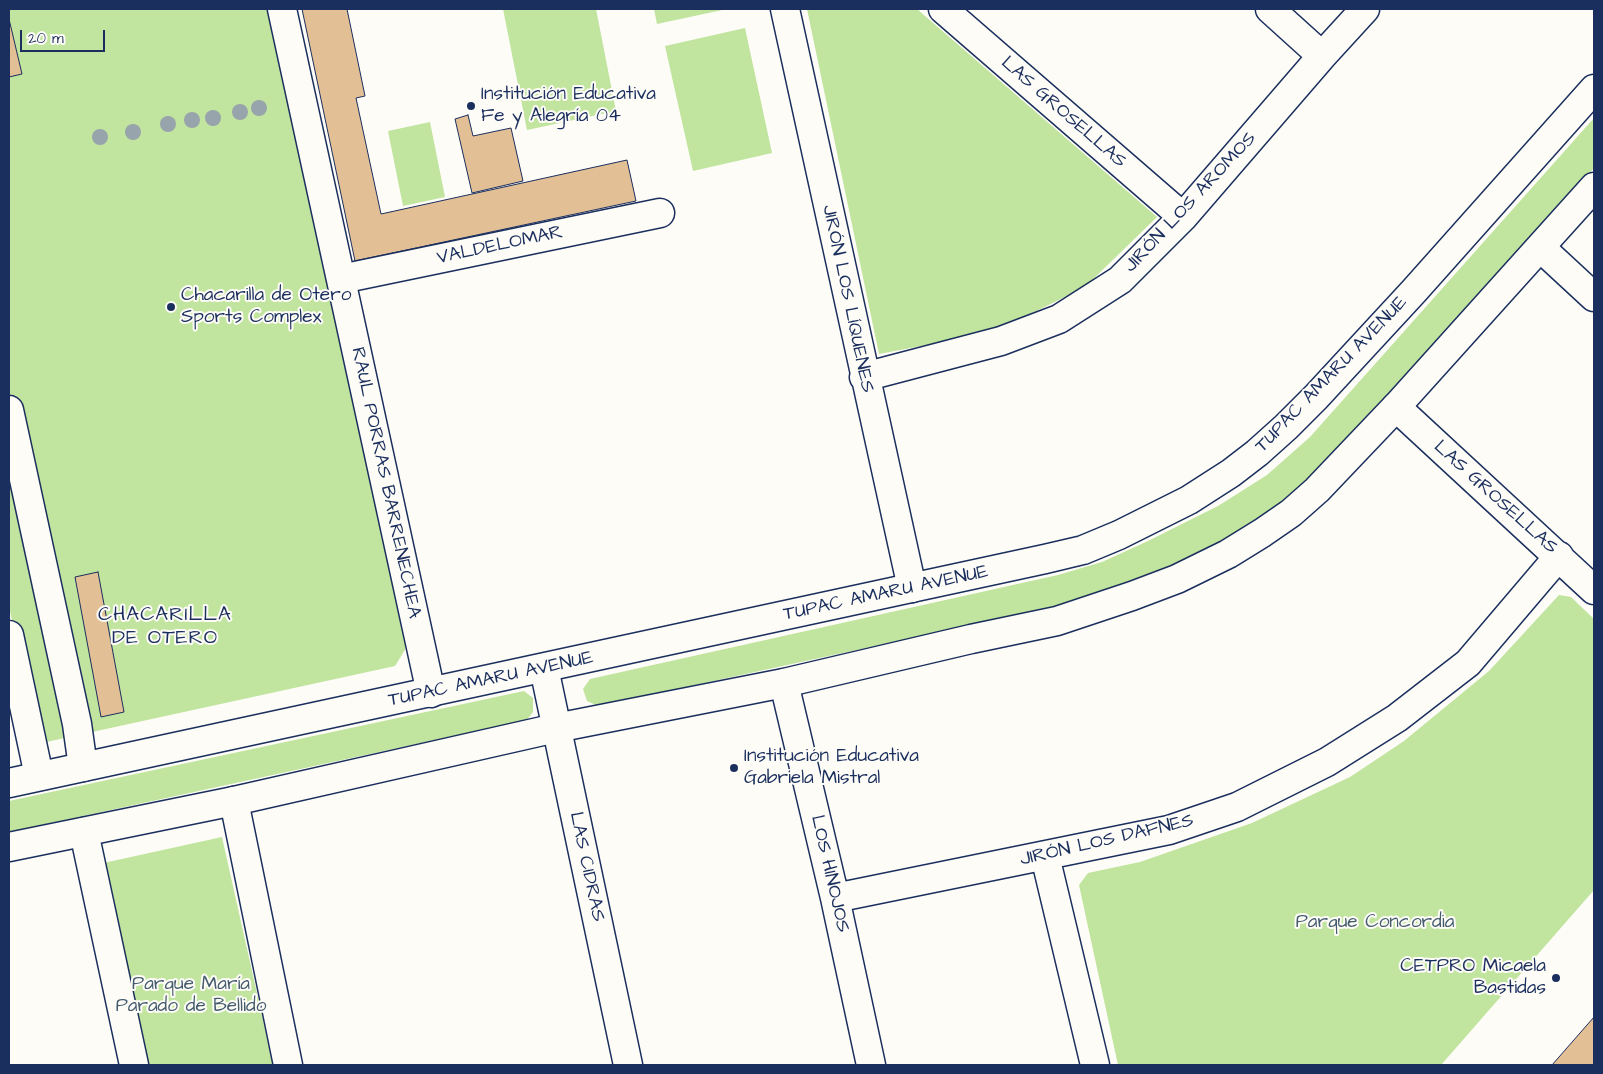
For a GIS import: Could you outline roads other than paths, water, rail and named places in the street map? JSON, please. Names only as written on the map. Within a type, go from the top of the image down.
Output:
[{"type":"street","name":"RAUL PORRAS BARRENECHEA","points":[[282,9],[431,693]]},
{"type":"street","name":"JIRÓN LOS LÍQUENES","points":[[785,9],[864,377],[912,588]]},
{"type":"street","name":"LAS GROSELLAS","points":[[943,9],[1183,217]]},
{"type":"street","points":[[1270,9],[1322,56]]},
{"type":"street","name":"JIRÓN LOS AROMOS","points":[[864,377],[1001,341],[1059,319],[1120,280],[1183,217],[1365,9]]},
{"type":"street","name":"TUPAC AMARU AVENUE","points":[[9,783],[431,693],[1083,550],[1126,532],[1189,500],[1231,473],[1286,427],[1414,291],[1594,89]]},
{"type":"street","points":[[9,847],[234,801],[556,728],[784,683],[970,638],[1058,621],[1132,596],[1177,578],[1228,554],[1262,533],[1291,513],[1317,490],[1396,407],[1594,187]]},
{"type":"street","name":"VALDELOMAR","points":[[341,278],[660,212]]},
{"type":"street","points":[[1540,248],[1594,297]]},
{"type":"street","name":"LAS GROSELLAS","points":[[1396,407],[1594,590]]},
{"type":"street","points":[[9,410],[77,724],[83,767]]},
{"type":"street","name":"JIRÓN LOS DAFNES","points":[[835,898],[1169,830],[1229,810],[1327,762],[1397,718],[1468,663],[1559,556]]},
{"type":"street","points":[[9,635],[39,776]]},
{"type":"street","name":"LAS CIDRAS","points":[[544,668],[628,1065]]},
{"type":"street","name":"LOS HINOJOS","points":[[784,683],[835,898],[870,1065]]},
{"type":"street","points":[[234,801],[288,1065]]},
{"type":"street","points":[[84,832],[134,1065]]},
{"type":"street","points":[[1045,856],[1095,1065]]},
{"type":"place","name":"Institución Educativa Fe y Alegría 04","points":[[471,106]]},
{"type":"place","name":"Chacarilla de Otero Sports Complex","points":[[171,307]]},
{"type":"place","name":"Institución Educativa Gabriela Mistral","points":[[734,768]]},
{"type":"place","name":"CETPRO Micaela Bastidas","points":[[1556,978]]},
{"type":"district","name":"CHACARILLA DE OTERO","points":[[165,628]]},
{"type":"park label","name":"Parque Concordia","points":[[1375,923]]},
{"type":"park label","name":"Parque María Parado de Bellido","points":[[191,996]]}]
